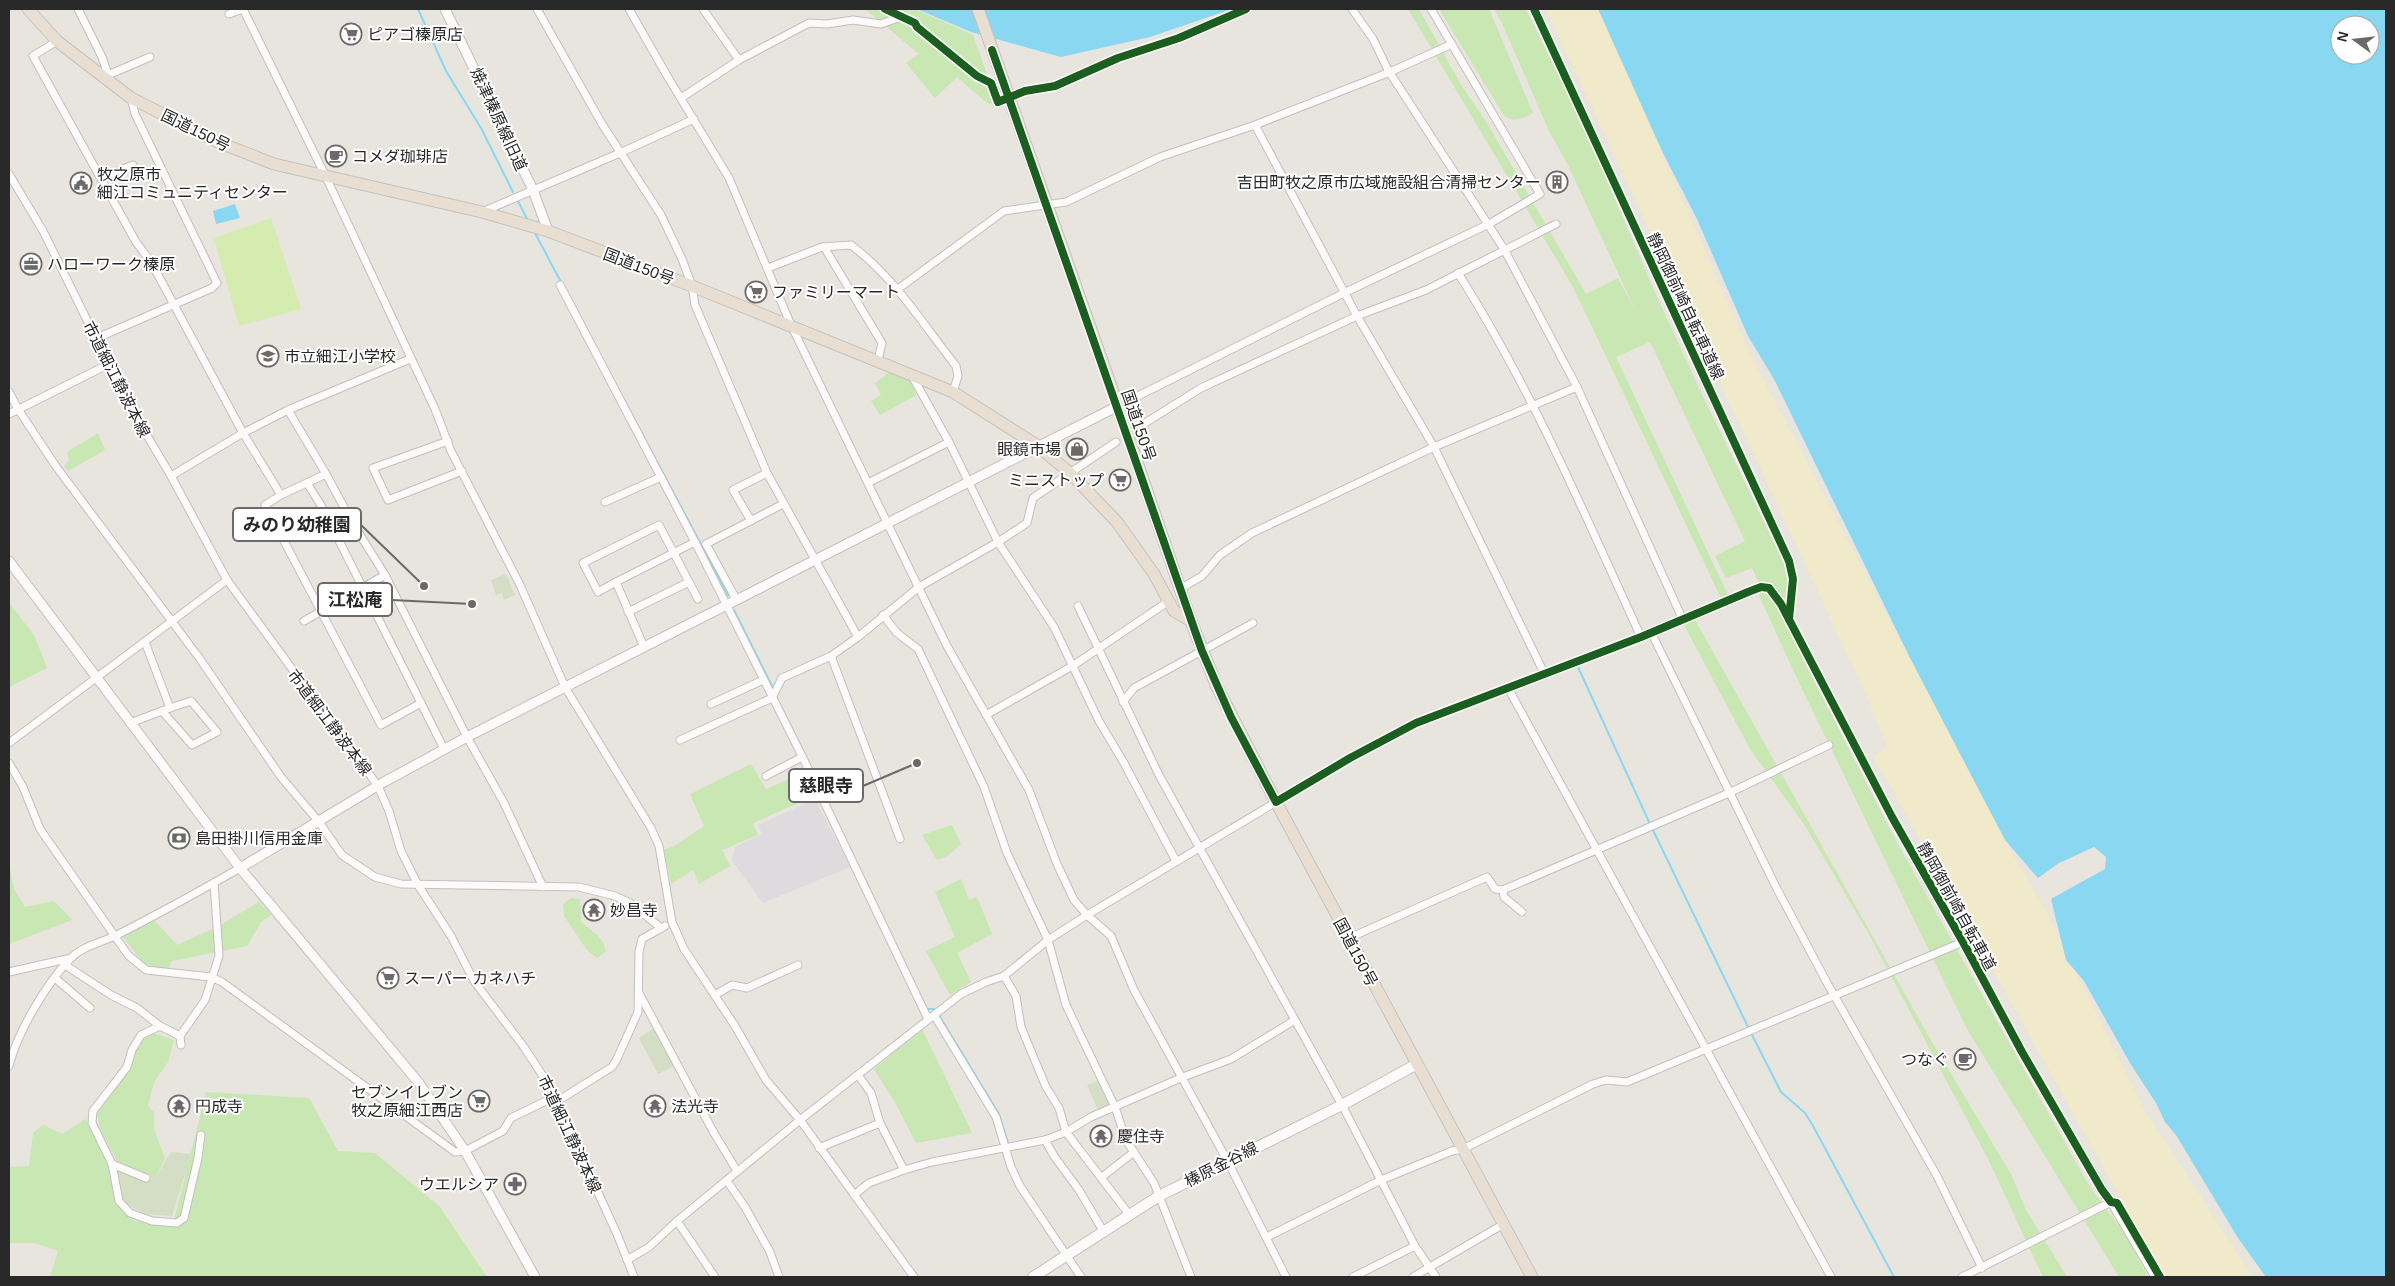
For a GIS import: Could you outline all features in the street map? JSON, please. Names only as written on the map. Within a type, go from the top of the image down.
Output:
[{"type":"highway","name":"国道150号","points":[[28,9],[57,41],[109,79],[131,98],[218,142],[274,164],[482,212],[548,231],[911,373],[953,392],[1038,446],[1070,473],[1117,522],[1154,574],[1174,611],[1191,621]]},
{"type":"highway","name":"国道150号","points":[[978,9],[1202,651],[1231,717],[1463,1148],[1502,1225],[1532,1277]]},
{"type":"main road","name":"榛原金谷線","points":[[1034,1277],[1128,1213],[1267,1141],[1342,1105],[1417,1064]]},
{"type":"street","points":[[78,9],[102,57],[109,79],[150,57]]},
{"type":"street","points":[[229,14],[243,9],[326,177],[462,471],[520,585],[565,687],[651,828],[659,846],[672,922],[684,949],[715,995],[766,1080],[800,1120],[914,1277]]},
{"type":"street","name":"焼津榛原線旧道","points":[[446,9],[533,190],[548,231]]},
{"type":"street","points":[[537,9],[602,124],[660,215],[682,259],[692,286],[695,305],[767,473],[858,637]]},
{"type":"street","points":[[629,9],[729,178],[791,326],[947,646],[1030,790],[1057,864],[1074,900],[1086,915],[1111,936],[1134,990],[1228,1162],[1286,1277]]},
{"type":"street","points":[[703,9],[739,60]]},
{"type":"street","points":[[1352,9],[1373,39],[1390,72],[1504,249],[1577,387],[1683,620]]},
{"type":"street","points":[[9,1066],[20,1032],[55,978],[71,958],[89,947],[116,936],[214,883],[378,786],[467,737],[1038,446],[1346,292],[1488,224],[1540,194],[1431,9]]},
{"type":"street","points":[[681,98],[739,60],[809,23],[827,24],[853,20],[881,24],[901,17]]},
{"type":"street","points":[[57,41],[33,56],[136,242],[151,262],[175,305],[243,433],[281,495]]},
{"type":"street","points":[[898,289],[1004,211],[1047,206],[1080,197],[1160,157],[1255,126],[1390,72],[1452,44]]},
{"type":"street","points":[[97,338],[175,305],[212,288],[217,283],[135,114],[131,98]]},
{"type":"street","points":[[482,212],[694,119]]},
{"type":"street","points":[[1255,126],[1346,292],[1357,316],[1434,447],[1545,675]]},
{"type":"street","points":[[101,178],[133,165]]},
{"type":"street","name":"市道細江静波本線","points":[[9,174],[43,231],[145,434],[171,476],[228,580],[378,786],[389,811],[401,851],[418,885],[452,936],[474,981],[537,1066],[555,1100],[634,1277]]},
{"type":"street","points":[[1146,423],[1201,388],[1357,316],[1426,290],[1556,224]]},
{"type":"street","points":[[768,268],[824,247],[850,246],[873,263],[898,289],[956,366],[958,376],[953,392]]},
{"type":"street","points":[[824,247],[882,343],[878,360]]},
{"type":"street","points":[[1458,273],[1512,362],[1641,637]]},
{"type":"street","points":[[560,285],[695,542],[931,1017],[996,1116],[1011,1168],[1020,1186],[1067,1253],[1081,1277]]},
{"type":"street","points":[[171,476],[243,433],[288,410],[410,359]]},
{"type":"street","points":[[9,414],[109,364]]},
{"type":"street","points":[[911,373],[949,442],[998,542],[1054,627],[1099,721],[1124,763],[1176,860]]},
{"type":"street","points":[[1180,588],[1202,576],[1220,555],[1252,533],[1434,447],[1577,387]]},
{"type":"street","points":[[9,392],[18,410],[55,465],[173,622],[281,777],[342,854],[375,877],[401,884],[579,887],[615,896],[630,903],[661,928]]},
{"type":"street","points":[[288,410],[352,522],[385,575],[467,737],[504,803],[543,887]]},
{"type":"street","points":[[448,441],[373,468],[388,500],[462,471]]},
{"type":"street","points":[[868,483],[949,442]]},
{"type":"street","points":[[680,740],[772,698],[782,678],[831,656],[858,637],[918,587],[998,542],[1027,523],[1033,498],[1116,442]]},
{"type":"street","points":[[751,521],[733,490],[767,473]]},
{"type":"street","points":[[326,474],[281,495],[265,505],[382,725],[421,703]]},
{"type":"street","points":[[604,502],[660,477]]},
{"type":"street","points":[[307,483],[322,507],[444,749]]},
{"type":"street","points":[[736,600],[706,544],[784,504]]},
{"type":"street","points":[[695,542],[674,553],[616,582],[598,592],[584,563],[659,525],[674,553],[698,599]]},
{"type":"street","points":[[9,561],[240,868],[420,1083],[466,1151],[535,1277]]},
{"type":"street","points":[[304,621],[385,575]]},
{"type":"street","points":[[9,743],[228,580]]},
{"type":"street","points":[[616,582],[644,647]]},
{"type":"street","points":[[628,612],[689,582]]},
{"type":"street","name":"静岡御前崎自転車道","points":[[627,1260],[649,1247],[677,1221],[800,1120],[962,994],[986,982],[1004,976],[1048,940],[1176,860],[1350,758],[1416,723],[1545,675],[1748,592],[1766,587],[1774,590],[1892,817],[1963,942],[2022,1052],[2155,1277]]},
{"type":"street","points":[[986,714],[1074,666],[1169,601]]},
{"type":"street","points":[[1078,606],[1099,648],[1122,702],[1160,775],[1342,1105],[1415,1246],[1436,1277]]},
{"type":"street","points":[[883,616],[897,633],[918,649],[984,787],[1006,853],[1048,940],[1066,1005],[1115,1108],[1126,1140],[1143,1164],[1159,1196],[1191,1277]]},
{"type":"street","points":[[1122,702],[1134,688],[1253,623]]},
{"type":"street","points":[[1651,632],[1776,887],[1937,1176],[1982,1268]]},
{"type":"street","points":[[145,642],[170,708]]},
{"type":"street","points":[[831,656],[900,839]]},
{"type":"street","points":[[711,704],[763,680]]},
{"type":"street","points":[[1508,688],[1621,896],[1708,1048],[1831,1277]]},
{"type":"street","points":[[130,723],[162,711],[170,708],[190,701],[218,732],[192,746],[162,711]]},
{"type":"street","points":[[1349,938],[1487,877],[1495,888],[1503,890],[1729,793],[1830,745]]},
{"type":"street","points":[[766,776],[802,757]]},
{"type":"street","points":[[9,763],[23,787],[40,829],[128,955],[146,970],[214,978],[230,987],[455,1152],[466,1151],[503,1131],[511,1118],[555,1100],[612,1067],[638,1012],[639,952],[642,939],[672,922]]},
{"type":"street","points":[[181,1045],[180,1036],[205,1000],[220,956],[214,883]]},
{"type":"street","points":[[1503,890],[1504,897],[1522,912]]},
{"type":"street","points":[[1267,1237],[1381,1180],[1463,1148],[1593,1084],[1606,1080],[1627,1082],[1754,1030],[1834,994],[1963,942]]},
{"type":"street","points":[[9,972],[71,958]]},
{"type":"street","points":[[65,965],[111,995],[137,1008],[160,1026],[180,1036]]},
{"type":"street","points":[[715,995],[732,985],[747,988],[798,965]]},
{"type":"street","points":[[1004,976],[1016,996],[1021,1026],[1046,1087],[1059,1108],[1066,1132],[1128,1213]]},
{"type":"street","points":[[55,978],[90,1008]]},
{"type":"street","points":[[639,993],[714,1133],[737,1171]]},
{"type":"street","points":[[854,1195],[869,1183],[904,1170],[932,1162],[1045,1140],[1066,1132],[1092,1117],[1232,1059],[1294,1020]]},
{"type":"street","points":[[160,1026],[141,1035],[132,1050],[127,1067],[93,1111],[92,1123],[112,1164],[120,1201],[130,1213],[152,1221],[178,1223],[184,1218],[198,1158],[201,1135]]},
{"type":"street","points":[[858,1075],[871,1093],[880,1123],[904,1170]]},
{"type":"street","points":[[820,1148],[880,1123]]},
{"type":"street","points":[[1045,1140],[1079,1190],[1102,1231]]},
{"type":"street","points":[[1102,1177],[1134,1152]]},
{"type":"street","points":[[112,1164],[146,1178]]},
{"type":"street","points":[[727,1181],[770,1252],[779,1277]]},
{"type":"street","points":[[1962,1277],[2111,1202]]},
{"type":"street","points":[[677,1221],[715,1277]]},
{"type":"street","points":[[1413,1277],[1502,1225]]},
{"type":"street","points":[[1352,1277],[1415,1246]]},
{"type":"shaded area","points":[[815,799],[850,867],[763,903],[732,861],[735,847],[762,834],[758,825]]},
{"type":"green space","points":[[865,9],[915,9],[973,35],[998,106],[987,103],[957,77],[935,98],[906,63],[919,54]]},
{"type":"green space","points":[[1408,9],[1419,9],[1461,85],[1487,123],[1586,294],[1618,278],[1636,312],[1568,165],[1549,131],[1494,9],[1526,9],[1583,124],[1653,288],[1704,399],[1788,571],[1785,619],[1803,659],[1895,839],[2088,1184],[2127,1237],[2148,1277],[2119,1277],[1967,1029],[1792,668],[1758,593],[1759,582],[1752,568],[1726,578],[1715,556],[1745,541],[1650,342],[1616,357],[1728,595],[1721,598],[1573,287]]},
{"type":"green space","points":[[1439,9],[1489,9],[1533,113],[1514,120],[1503,114]]},
{"type":"green space","points":[[271,218],[301,309],[239,326],[214,238]]},
{"type":"green space","points":[[890,372],[911,379],[916,395],[880,415],[871,401],[881,395],[875,383]]},
{"type":"green space","points":[[98,433],[105,450],[68,471],[64,466],[69,461],[67,452]]},
{"type":"green space","points":[[506,574],[515,595],[504,600],[502,593],[496,595],[491,580]]},
{"type":"green space","points":[[9,603],[34,635],[47,668],[9,687]]},
{"type":"green space","points":[[1695,620],[1932,1042],[2012,1176],[2026,1210],[2067,1277],[2043,1277],[1990,1163],[1870,936],[1804,824],[1750,749],[1684,625]]},
{"type":"green space","points":[[751,764],[766,789],[805,772],[814,796],[753,823],[758,835],[722,850],[730,866],[699,884],[693,870],[671,884],[664,850],[676,845],[704,826],[690,794]]},
{"type":"green space","points":[[952,825],[961,844],[947,856],[937,860],[922,835]]},
{"type":"green space","points":[[9,863],[14,889],[25,907],[54,901],[72,920],[9,944]]},
{"type":"green space","points":[[961,879],[969,900],[977,897],[992,934],[957,953],[971,982],[950,995],[926,951],[955,937],[935,892]]},
{"type":"green space","points":[[571,898],[580,899],[581,922],[603,942],[606,951],[597,958],[587,950],[564,916],[563,904]]},
{"type":"green space","points":[[259,902],[271,915],[261,922],[247,946],[172,961],[168,969],[144,964],[123,937],[153,919],[177,945],[217,927]]},
{"type":"green space","points":[[657,1026],[676,1065],[658,1074],[639,1038]]},
{"type":"green space","points":[[922,1029],[972,1133],[916,1143],[896,1104],[874,1069]]},
{"type":"green space","points":[[153,1033],[174,1040],[168,1062],[154,1082],[148,1106],[154,1112],[154,1129],[165,1158],[156,1177],[115,1169],[117,1161],[100,1129],[97,1111],[121,1081],[133,1061],[136,1048],[144,1036]]},
{"type":"green space","points":[[1100,1080],[1110,1105],[1098,1110],[1087,1085]]},
{"type":"green space","points":[[206,1092],[309,1098],[338,1151],[375,1153],[440,1207],[487,1277],[50,1277],[58,1251],[34,1243],[10,1243],[9,1260],[9,1167],[29,1166],[33,1133],[43,1125],[63,1134],[85,1119],[106,1154],[117,1205],[134,1221],[180,1228],[173,1225]]},
{"type":"green space","points":[[171,1152],[191,1154],[172,1216],[146,1214],[124,1203],[115,1169],[156,1177]]},
{"type":"sand","points":[[1546,9],[1599,9],[1751,356],[2016,860],[2045,909],[2145,1111],[2253,1277],[2165,1277],[1873,756],[1887,747],[1867,697]]},
{"type":"water","points":[[917,9],[1232,9],[1150,37],[1061,57],[971,32]]},
{"type":"water","points":[[1598,9],[2386,9],[2386,1277],[2266,1277],[2238,1238],[2176,1135],[2165,1122],[2156,1103],[2130,1063],[2084,981],[2066,960],[2051,899],[2105,869],[2106,857],[2094,847],[2059,863],[2038,878],[2005,840],[1909,656],[1775,381],[1748,336],[1697,219],[1663,153]]},
{"type":"water","points":[[235,204],[240,218],[216,224],[213,211]]},
{"type":"waterway","points":[[418,9],[446,71],[481,128],[513,192]]},
{"type":"waterway","points":[[518,201],[527,219]]},
{"type":"waterway","points":[[535,233],[562,284]]},
{"type":"waterway","points":[[572,301],[577,310]]},
{"type":"waterway","points":[[615,383],[728,595]]},
{"type":"waterway","points":[[734,610],[773,688]]},
{"type":"waterway","points":[[1578,667],[1650,824]]},
{"type":"waterway","points":[[1652,828],[1749,1029]]},
{"type":"waterway","points":[[864,878],[879,910]]},
{"type":"waterway","points":[[927,1009],[934,1009]]},
{"type":"waterway","points":[[940,1017],[999,1114],[1008,1143]]},
{"type":"waterway","points":[[1751,1033],[1781,1092],[1805,1113],[1812,1124],[1894,1277]]},
{"type":"cycle path","points":[[885,9],[915,23],[917,27],[977,76],[991,83],[998,102],[1025,91],[1055,86],[1118,58],[1179,38],[1246,9]]},
{"type":"cycle path","name":"静岡御前崎自転車道線","points":[[1534,9],[1789,561],[1793,579],[1789,619]]},
{"type":"cycle path","points":[[992,50],[1202,651],[1231,717],[1276,802],[1350,758],[1416,723],[1641,637],[1761,587],[1769,588],[1781,604],[1892,817],[1963,942],[2022,1052],[2102,1190],[2111,1202],[2117,1203],[2160,1277]]},
{"type":"place","name":"ピアゴ榛原店","points":[[351,34]]},
{"type":"place","name":"コメダ珈琲店","points":[[336,156]]},
{"type":"place","name":"吉田町牧之原市広域施設組合清掃センター","points":[[1557,182]]},
{"type":"place","name":"牧之原市 細江コミュニティセンター","points":[[81,183]]},
{"type":"place","name":"ハローワーク榛原","points":[[31,264]]},
{"type":"place","name":"ファミリーマート","points":[[756,292]]},
{"type":"place","name":"市立細江小学校","points":[[268,356]]},
{"type":"place","name":"眼鏡市場","points":[[1077,449]]},
{"type":"place","name":"ミニストップ","points":[[1120,480]]},
{"type":"place","name":"みのり幼稚園","points":[[424,586]]},
{"type":"place","name":"江松庵","points":[[472,604]]},
{"type":"place","name":"慈眼寺","points":[[917,763]]},
{"type":"place","name":"島田掛川信用金庫","points":[[179,838]]},
{"type":"place","name":"妙昌寺","points":[[594,910]]},
{"type":"place","name":"スーパー カネハチ","points":[[388,978]]},
{"type":"place","name":"つなぐ","points":[[1965,1059]]},
{"type":"place","name":"セブンイレブン 牧之原細江西店","points":[[479,1101]]},
{"type":"place","name":"円成寺","points":[[179,1106]]},
{"type":"place","name":"法光寺","points":[[655,1106]]},
{"type":"place","name":"慶住寺","points":[[1101,1136]]},
{"type":"place","name":"ウエルシア","points":[[515,1184]]}]
